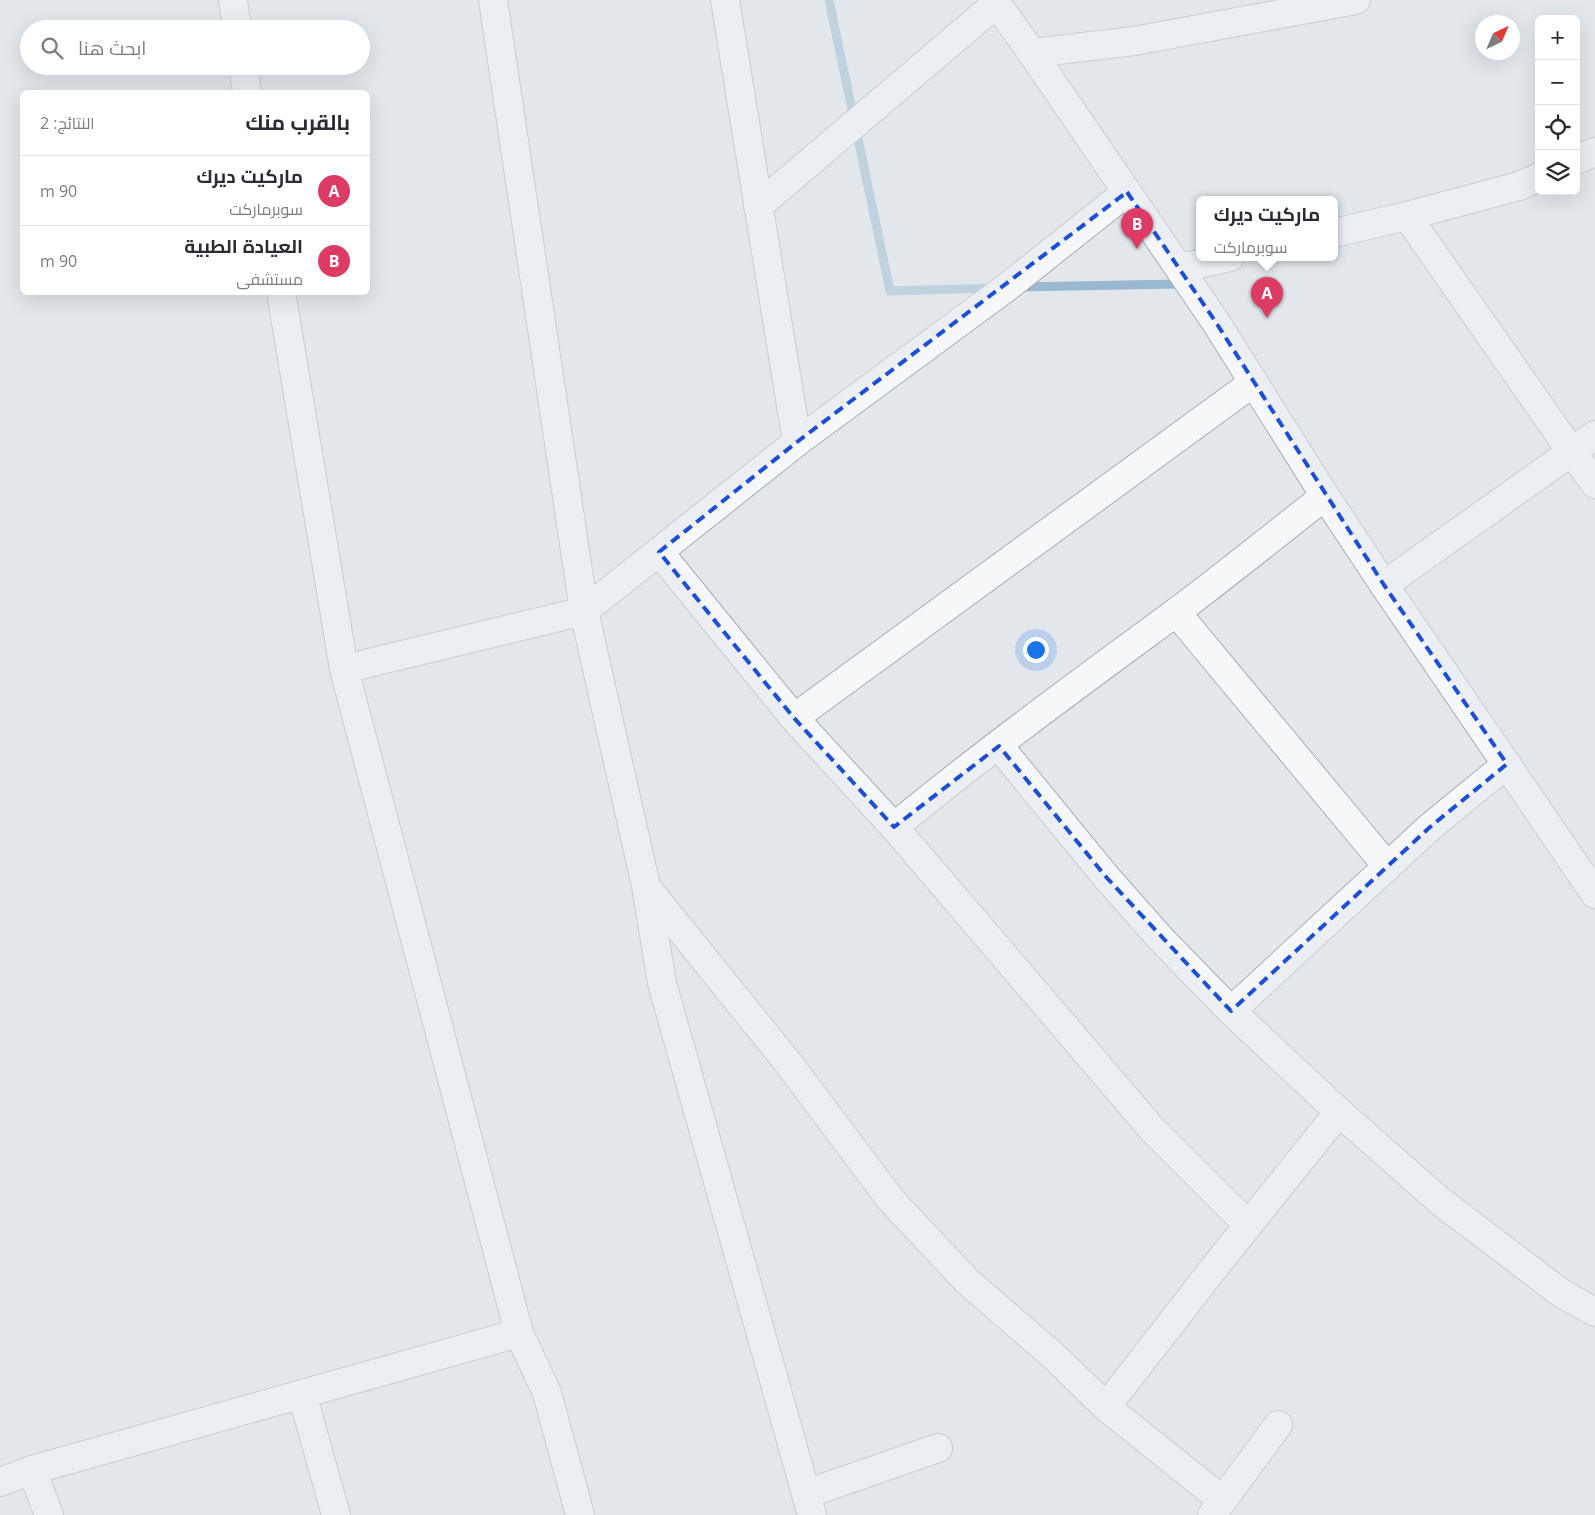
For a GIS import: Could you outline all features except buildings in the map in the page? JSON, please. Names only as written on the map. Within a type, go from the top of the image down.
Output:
[{"type":"street","points":[[233,0],[235,20]]},
{"type":"street","points":[[493,0],[584,611],[646,886],[662,983],[809,1504],[938,1448]]},
{"type":"street","points":[[725,0],[797,442]]},
{"type":"street","points":[[1032,52],[1134,41],[1356,0]]},
{"type":"street","points":[[758,206],[995,2],[1032,52],[1180,268],[1384,585],[1595,894]]},
{"type":"street","points":[[244,75],[247,90]]},
{"type":"street","points":[[1580,158],[1595,152]]},
{"type":"street","points":[[1338,232],[1519,186],[1535,179]]},
{"type":"street","points":[[344,669],[584,611],[797,442],[1006,288],[1127,192]]},
{"type":"street","points":[[1407,216],[1595,484]]},
{"type":"street","points":[[1180,268],[1212,261]]},
{"type":"street","points":[[282,295],[344,669],[518,1333],[547,1393],[580,1515]]},
{"type":"street","points":[[794,718],[1254,382]]},
{"type":"street","points":[[1384,585],[1595,435]]},
{"type":"street","points":[[894,827],[960,773],[998,746],[1086,677],[1176,612],[1325,496]]},
{"type":"street","points":[[659,552],[794,718],[894,827],[1152,1129],[1248,1225]]},
{"type":"street","points":[[1176,612],[1387,866]]},
{"type":"street","points":[[998,746],[1107,878],[1231,1011],[1339,1112],[1440,1201],[1561,1293],[1595,1312]]},
{"type":"street","points":[[1231,1011],[1430,826],[1507,764]]},
{"type":"street","points":[[646,886],[789,1064],[891,1200],[968,1282],[1056,1358],[1106,1407],[1217,1507],[1278,1425]]},
{"type":"street","points":[[1106,1407],[1339,1112]]},
{"type":"street","points":[[0,1482],[32,1470],[518,1333]]},
{"type":"street","points":[[302,1394],[336,1515]]},
{"type":"street","points":[[32,1470],[49,1515]]},
{"type":"highlighted area","points":[[1127,192],[1215,321],[1384,585],[1507,764],[1430,827],[1231,1011],[1107,878],[999,746],[894,827],[794,718],[659,552],[797,442]]},
{"type":"waterway","points":[[829,0],[890,291],[994,288]]},
{"type":"waterway","points":[[1017,287],[1179,284]]},
{"type":"place","name":"العيادة الطبية","points":[[1137,249]]},
{"type":"place","name":"ماركيت ديرك","points":[[1267,318]]}]
